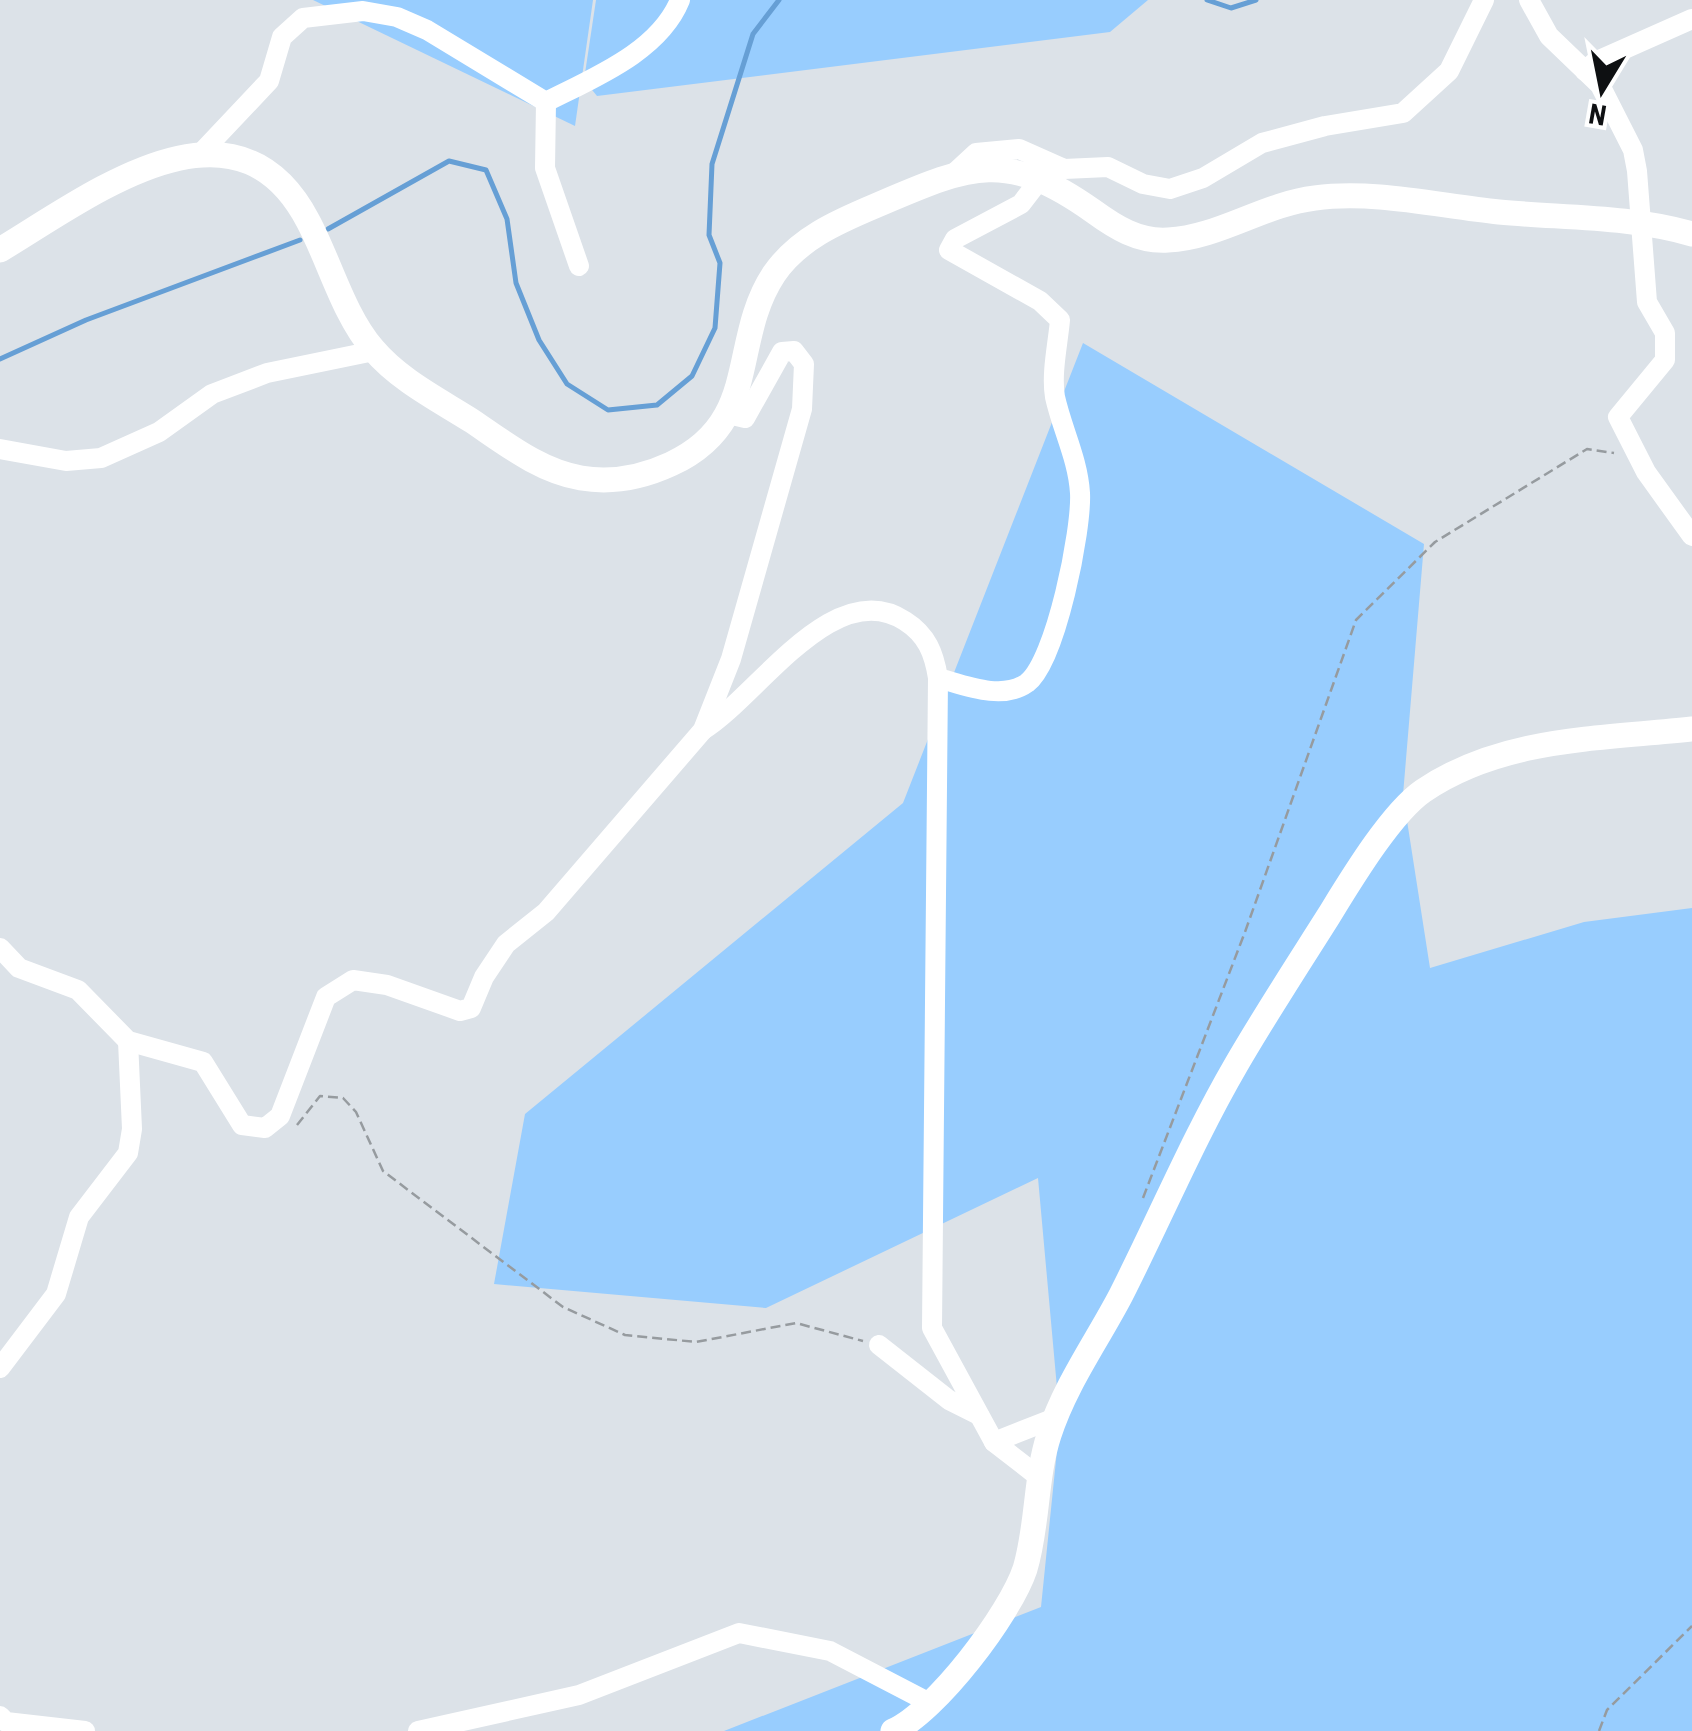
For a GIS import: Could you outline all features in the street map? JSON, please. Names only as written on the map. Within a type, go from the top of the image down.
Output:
[{"type":"street","points":[[546,102],[624,62],[674,14],[680,0]]},
{"type":"street","points":[[950,177],[976,153],[1020,149],[1064,170],[1108,167],[1143,184],[1170,189],[1203,178],[1262,143],[1325,126],[1403,114],[1449,72],[1484,0]]},
{"type":"street","points":[[1529,0],[1549,36],[1609,99],[1632,150],[1647,302],[1666,333],[1664,360],[1618,417],[1639,458],[1692,536]]},
{"type":"street","points":[[201,153],[269,81],[282,37],[302,18],[363,11],[397,17],[427,30],[546,102]]},
{"type":"street","points":[[1585,71],[1595,62],[1692,18]]},
{"type":"street","points":[[546,102],[545,168],[579,266]]},
{"type":"street","points":[[0,250],[144,167],[201,153],[249,162],[286,189],[308,220],[357,325],[374,351],[402,375],[522,454],[578,478],[624,478],[662,468],[708,440],[728,414],[741,384],[763,294],[784,261],[830,226],[950,177],[1010,168],[1042,178],[1122,231],[1154,240],[1186,238],[1280,204],[1336,196],[1641,224],[1692,234]]},
{"type":"street","points":[[938,678],[991,692],[1025,684],[1045,663],[1057,631],[1081,496],[1072,444],[1054,394],[1060,320],[1040,301],[949,250],[955,239],[1021,204],[1042,178]]},
{"type":"street","points":[[0,449],[66,461],[100,458],[159,432],[212,394],[267,372],[374,351]]},
{"type":"street","points":[[704,730],[731,659],[802,410],[804,364],[794,351],[782,352],[746,418],[728,414]]},
{"type":"street","points":[[0,948],[19,968],[78,990],[128,1041],[203,1062],[242,1126],[264,1128],[274,1120],[326,997],[353,980],[387,985],[460,1011],[471,1008],[484,977],[506,944],[546,912],[704,730],[730,714],[783,658],[831,619],[861,611],[891,611],[918,629],[934,652],[938,678],[932,1328],[994,1442],[1040,1477]]},
{"type":"street","points":[[893,1731],[930,1702],[980,1644],[1017,1588],[1026,1567],[1040,1477],[1055,1418],[1235,1066],[1360,866],[1420,794],[1464,768],[1512,751],[1692,729]]},
{"type":"street","points":[[0,1368],[56,1294],[79,1217],[128,1153],[132,1129],[128,1041]]},
{"type":"street","points":[[878,1345],[949,1400],[979,1415]]},
{"type":"street","points":[[994,1442],[1055,1418]]},
{"type":"street","points":[[418,1731],[579,1695],[738,1632],[830,1651],[930,1702]]},
{"type":"street","points":[[0,1716],[6,1722],[85,1731]]},
{"type":"path","points":[[1140,1207],[1245,932],[1356,620],[1435,542],[1587,450],[1639,458]]},
{"type":"path","points":[[274,1120],[296,1126],[320,1096],[343,1098],[356,1112],[384,1171],[564,1308],[626,1335],[696,1342],[796,1322],[878,1345]]},
{"type":"path","points":[[1599,1731],[1607,1710],[1692,1626]]},
{"type":"shaded area","points":[[313,0],[593,0],[575,126]]},
{"type":"shaded area","points":[[596,0],[1148,0],[1110,32],[597,96],[584,80]]},
{"type":"shaded area","points":[[1083,343],[1424,544],[1403,795],[1430,968],[1584,922],[1692,908],[1692,1731],[724,1731],[1041,1607],[1060,1421],[1038,1178],[766,1308],[494,1284],[525,1114],[903,803]]},
{"type":"waterway","points":[[328,229],[449,161],[486,170],[507,219],[516,283],[539,340],[567,384],[608,410],[657,405],[692,376],[715,328],[720,263],[709,235],[712,164],[753,34],[779,0]]},
{"type":"waterway","points":[[1207,0],[1231,8],[1256,0]]},
{"type":"waterway","points":[[0,359],[86,320],[300,240]]}]
